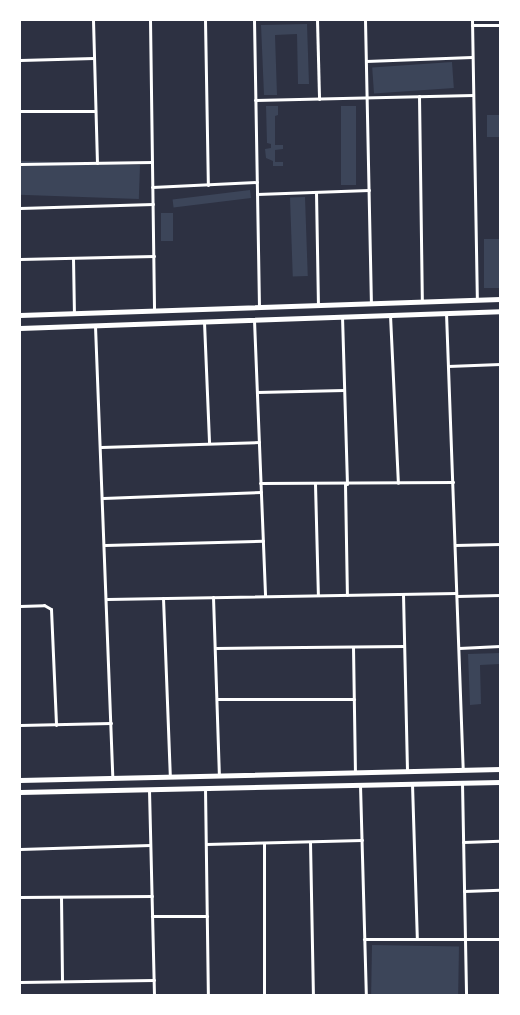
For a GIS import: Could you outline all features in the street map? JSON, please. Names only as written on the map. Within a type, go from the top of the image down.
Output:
[{"type":"street","points":[[93,20],[97,163]]},
{"type":"street","points":[[150,20],[154,310]]},
{"type":"street","points":[[205,20],[208,185]]},
{"type":"street","points":[[254,20],[259,307]]},
{"type":"street","points":[[317,20],[318,99]]},
{"type":"street","points":[[365,20],[371,303]]},
{"type":"street","points":[[472,20],[477,300]]},
{"type":"street","points":[[472,26],[500,25]]},
{"type":"street","points":[[366,61],[472,57]]},
{"type":"street","points":[[20,60],[94,58]]},
{"type":"street","points":[[256,100],[473,95]]},
{"type":"street","points":[[419,96],[422,302]]},
{"type":"street","points":[[20,111],[95,111]]},
{"type":"street","points":[[20,164],[152,162]]},
{"type":"street","points":[[152,187],[257,182]]},
{"type":"street","points":[[257,194],[368,190]]},
{"type":"street","points":[[316,192],[318,306]]},
{"type":"street","points":[[20,208],[153,204]]},
{"type":"street","points":[[20,259],[154,256]]},
{"type":"street","points":[[73,258],[74,313]]},
{"type":"street","points":[[20,315],[500,299]]},
{"type":"street","points":[[312,306],[312,317]]},
{"type":"street","points":[[20,328],[500,311]]},
{"type":"street","points":[[446,314],[463,770]]},
{"type":"street","points":[[390,315],[398,483]]},
{"type":"street","points":[[342,316],[347,595]]},
{"type":"street","points":[[254,319],[265,596]]},
{"type":"street","points":[[204,321],[209,443]]},
{"type":"street","points":[[95,325],[105,545],[112,778]]},
{"type":"street","points":[[448,366],[500,364]]},
{"type":"street","points":[[257,392],[344,390]]},
{"type":"street","points":[[101,447],[259,442]]},
{"type":"street","points":[[260,482],[346,484],[453,482]]},
{"type":"street","points":[[315,484],[318,595]]},
{"type":"street","points":[[103,498],[261,492]]},
{"type":"street","points":[[105,545],[263,541]]},
{"type":"street","points":[[455,545],[500,544]]},
{"type":"street","points":[[402,594],[407,772]]},
{"type":"street","points":[[107,599],[402,594],[500,595]]},
{"type":"street","points":[[214,597],[219,776]]},
{"type":"street","points":[[163,598],[170,777]]},
{"type":"street","points":[[20,606],[44,605],[51,609],[56,725]]},
{"type":"street","points":[[216,648],[404,646]]},
{"type":"street","points":[[459,648],[500,646]]},
{"type":"street","points":[[352,647],[355,773]]},
{"type":"street","points":[[217,699],[354,699]]},
{"type":"street","points":[[20,725],[111,723]]},
{"type":"street","points":[[20,780],[500,769]]},
{"type":"street","points":[[247,775],[247,788]]},
{"type":"street","points":[[20,792],[500,782]]},
{"type":"street","points":[[462,783],[466,995]]},
{"type":"street","points":[[412,784],[417,939]]},
{"type":"street","points":[[360,785],[366,995]]},
{"type":"street","points":[[205,788],[208,995]]},
{"type":"street","points":[[149,790],[154,995]]},
{"type":"street","points":[[206,844],[362,840]]},
{"type":"street","points":[[463,842],[500,841]]},
{"type":"street","points":[[310,842],[313,995]]},
{"type":"street","points":[[264,843],[264,995]]},
{"type":"street","points":[[20,849],[150,845]]},
{"type":"street","points":[[464,891],[500,890]]},
{"type":"street","points":[[20,897],[152,896]]},
{"type":"street","points":[[61,897],[62,981]]},
{"type":"street","points":[[152,916],[207,916]]},
{"type":"street","points":[[364,939],[500,939]]},
{"type":"street","points":[[20,982],[154,980]]},
{"type":"shaded area","points":[[307,24],[309,84],[298,84],[297,34],[275,35],[277,95],[264,95],[261,25]]},
{"type":"shaded area","points":[[452,62],[454,88],[374,94],[372,68]]},
{"type":"shaded area","points":[[266,106],[278,106],[278,115],[275,116],[275,145],[283,145],[283,149],[275,150],[275,162],[283,162],[283,166],[273,166],[273,161],[266,158],[265,149],[271,148],[271,144],[267,143]]},
{"type":"shaded area","points":[[341,106],[356,106],[356,185],[341,185]]},
{"type":"shaded area","points":[[487,115],[500,115],[500,137],[487,137]]},
{"type":"shaded area","points":[[20,161],[140,165],[139,199],[20,195]]},
{"type":"shaded area","points":[[250,190],[251,198],[174,207],[173,200]]},
{"type":"shaded area","points":[[305,197],[308,276],[293,276],[290,198]]},
{"type":"shaded area","points":[[161,213],[173,213],[173,241],[161,241]]},
{"type":"shaded area","points":[[484,239],[500,239],[500,288],[484,288]]},
{"type":"shaded area","points":[[500,653],[500,664],[480,665],[481,704],[470,705],[468,654]]},
{"type":"shaded area","points":[[372,945],[459,947],[458,995],[371,995]]}]
